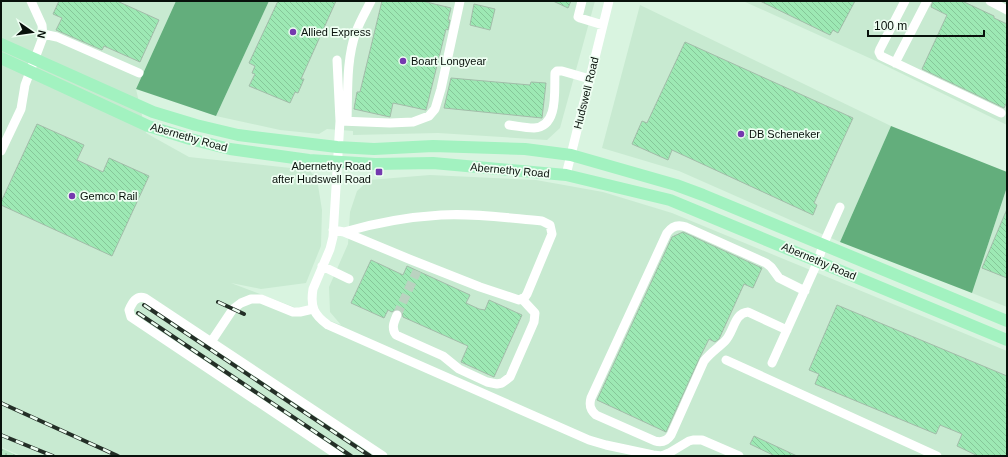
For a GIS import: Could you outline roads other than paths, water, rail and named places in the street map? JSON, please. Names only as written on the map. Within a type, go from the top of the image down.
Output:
[{"type":"main road","name":"Abernethy Road","points":[[1,44],[153,112],[196,125],[238,135],[337,148],[374,149],[433,146],[518,149],[571,155],[676,185],[1007,321]]},
{"type":"main road","name":"Abernethy Road","points":[[1,58],[148,126],[190,139],[230,148],[309,160],[375,164],[433,163],[566,175],[670,200],[1007,340]]},
{"type":"main road","points":[[148,126],[153,112]]},
{"type":"street","points":[[1,151],[20,109],[30,71],[43,39],[42,25],[31,1]]},
{"type":"street","points":[[371,1],[356,33],[350,57],[344,121],[337,148],[332,243],[311,296],[315,314],[328,325],[589,440],[614,447],[662,456],[689,441],[697,440],[706,441],[739,456]]},
{"type":"street","points":[[582,1],[578,17],[603,25]]},
{"type":"street","name":"Hudswell Road","points":[[566,175],[610,1]]},
{"type":"street","points":[[905,1],[880,49],[879,52],[881,56],[1001,113]]},
{"type":"street","points":[[895,63],[927,1]]},
{"type":"street","points":[[990,1],[1007,10]]},
{"type":"street","points":[[344,121],[390,123],[413,122],[429,116],[435,109],[459,6]]},
{"type":"street","points":[[43,34],[57,37],[138,73]]},
{"type":"street","points":[[337,60],[344,121]]},
{"type":"street","points":[[509,125],[535,128],[549,120],[554,103],[555,73],[557,71],[590,79]]},
{"type":"street","points":[[772,363],[805,291],[840,207]]},
{"type":"street","points":[[333,230],[344,232],[418,267],[516,300],[522,299],[527,294],[551,238],[552,229],[547,223],[542,221],[482,216],[440,215],[382,223],[344,232]]},
{"type":"street","points":[[787,330],[751,313],[745,312],[741,314],[737,318],[728,338],[704,361],[671,435],[662,442],[655,441],[615,424],[596,415],[591,410],[590,398],[667,233],[673,227],[686,227],[766,263],[772,267],[779,278],[784,282],[805,291]]},
{"type":"street","points":[[322,266],[349,279]]},
{"type":"street","points":[[339,456],[131,317],[129,310],[136,298],[143,297],[383,456]]},
{"type":"street","points":[[211,342],[233,309],[252,299],[261,299],[292,312],[313,309]]},
{"type":"street","points":[[397,315],[393,324],[393,329],[396,335],[443,356],[459,369],[487,382],[497,384],[502,383],[510,376],[534,322],[535,313],[522,299]]},
{"type":"street","points":[[726,360],[937,456]]},
{"type":"tunnel","points":[[397,315],[417,271]]},
{"type":"railway","points":[[218,302],[244,314]]},
{"type":"railway","points":[[144,305],[370,456]]},
{"type":"railway","points":[[138,313],[351,456]]},
{"type":"railway","points":[[1,403],[118,456]]},
{"type":"railway","points":[[1,435],[53,456]]},
{"type":"place","name":"Allied Express","points":[[293,32]]},
{"type":"place","name":"Boart Longyear","points":[[403,61]]},
{"type":"place","name":"DB Scheneker","points":[[741,134]]},
{"type":"place","name":"Abernethy Road after Hudswell Road","points":[[379,172]]},
{"type":"place","name":"Gemco Rail","points":[[72,196]]}]
